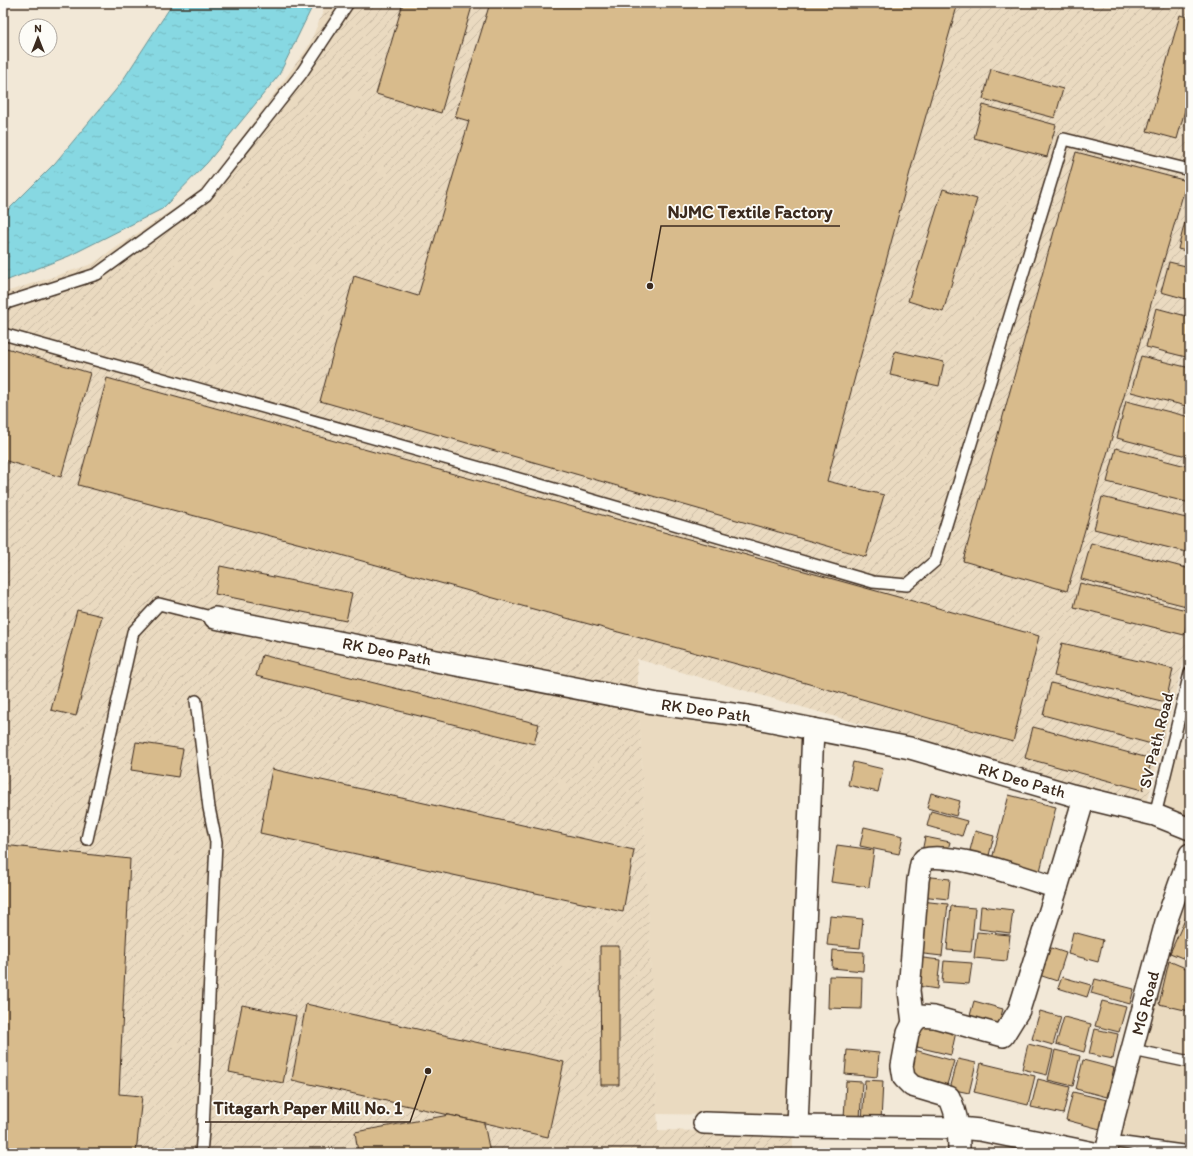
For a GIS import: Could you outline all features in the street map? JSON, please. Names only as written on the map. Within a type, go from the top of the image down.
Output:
[{"type":"street","name":"RK Deo Path","points":[[215,618],[658,704],[747,716],[910,748],[1084,798],[1155,815],[1190,829]]},
{"type":"street","points":[[797,1126],[813,729]]},
{"type":"street","points":[[959,1153],[959,1128],[954,1106],[949,1097],[912,1086],[904,1078],[902,1066],[908,1033],[913,1023],[920,1016],[934,1017],[1003,1036],[1019,1010],[1084,798]]},
{"type":"street","name":"MG Road","points":[[1103,1149],[1114,1117],[1133,1050],[1166,922],[1190,854]]},
{"type":"street","points":[[913,1023],[910,991],[918,880],[921,864],[924,859],[929,857],[958,860],[1057,888]]},
{"type":"street","points":[[704,1123],[959,1128],[1103,1149]]},
{"type":"lane","points":[[3,304],[97,274],[206,195],[301,74],[348,3]]},
{"type":"lane","points":[[3,334],[530,482],[873,582],[907,585],[935,561],[1064,139],[1190,170]]},
{"type":"lane","points":[[87,839],[132,632],[159,604],[215,618]]},
{"type":"lane","name":"SV Path Road","points":[[1155,815],[1190,673]]},
{"type":"lane","points":[[196,701],[209,808],[216,842],[201,1153]]},
{"type":"lane","points":[[1133,1050],[1190,1062]]},
{"type":"lane","points":[[1103,1149],[1190,1152]]},
{"type":"shaded area","points":[[327,3],[1190,3],[1190,637],[1146,807],[637,659],[658,1130],[793,1133],[793,1153],[3,1153],[3,293],[92,264],[199,192],[231,153],[308,47]]},
{"type":"shaded area","points":[[639,708],[803,736],[791,1116],[657,1114]]},
{"type":"shaded area","points":[[1176,754],[1190,761],[1190,818],[1164,806]]},
{"type":"shaded area","points":[[1190,892],[1190,1153],[1114,1153],[1156,988]]},
{"type":"water","points":[[173,3],[314,3],[279,75],[207,163],[162,209],[69,256],[3,282],[3,215],[55,163],[119,86]]},
{"type":"building","points":[[403,3],[473,3],[441,113],[376,94]]},
{"type":"building","points":[[490,3],[958,3],[913,161],[827,481],[884,495],[866,557],[320,401],[354,276],[418,296],[469,121],[455,117]]},
{"type":"building","points":[[1180,15],[1190,18],[1190,92],[1177,139],[1147,131]]},
{"type":"building","points":[[991,69],[1063,89],[1055,118],[983,99]]},
{"type":"building","points":[[983,105],[1056,125],[1047,157],[974,138]]},
{"type":"building","points":[[1076,152],[1187,181],[1067,591],[963,561]]},
{"type":"building","points":[[943,189],[977,199],[943,312],[908,301]]},
{"type":"building","points":[[1186,218],[1190,219],[1190,252],[1178,249]]},
{"type":"building","points":[[1169,262],[1190,267],[1190,300],[1161,292]]},
{"type":"building","points":[[1156,308],[1190,317],[1190,358],[1146,347]]},
{"type":"building","points":[[3,347],[90,373],[61,477],[3,460]]},
{"type":"building","points":[[895,351],[944,362],[939,386],[890,375]]},
{"type":"building","points":[[1141,356],[1190,368],[1190,407],[1131,392]]},
{"type":"building","points":[[107,378],[1039,636],[1013,742],[781,676],[522,606],[316,548],[78,485]]},
{"type":"building","points":[[1126,401],[1190,417],[1190,457],[1117,438]]},
{"type":"building","points":[[1116,448],[1190,467],[1190,503],[1107,482]]},
{"type":"building","points":[[1102,497],[1190,519],[1190,553],[1094,529]]},
{"type":"building","points":[[1091,543],[1190,569],[1190,607],[1081,579]]},
{"type":"building","points":[[220,566],[352,593],[346,621],[215,594]]},
{"type":"building","points":[[1080,583],[1190,611],[1184,635],[1074,607]]},
{"type":"building","points":[[77,610],[102,616],[76,716],[51,710]]},
{"type":"building","points":[[1062,643],[1173,669],[1166,702],[1054,676]]},
{"type":"building","points":[[262,655],[539,724],[534,744],[256,676]]},
{"type":"building","points":[[1051,683],[1167,713],[1159,746],[1043,715]]},
{"type":"building","points":[[1033,727],[1152,759],[1143,790],[1025,758]]},
{"type":"building","points":[[136,742],[183,749],[178,777],[131,770]]},
{"type":"building","points":[[853,762],[883,769],[878,792],[848,785]]},
{"type":"building","points":[[272,769],[634,850],[623,912],[260,833]]},
{"type":"building","points":[[931,793],[960,801],[956,816],[927,808]]},
{"type":"building","points":[[1009,795],[1056,807],[1040,871],[992,859]]},
{"type":"building","points":[[931,811],[967,821],[962,836],[927,826]]},
{"type":"building","points":[[864,827],[903,836],[899,854],[860,846]]},
{"type":"building","points":[[975,831],[994,836],[987,863],[968,858]]},
{"type":"building","points":[[925,837],[950,842],[946,857],[922,852]]},
{"type":"building","points":[[3,845],[130,859],[119,1094],[142,1096],[136,1153],[3,1153]]},
{"type":"building","points":[[837,845],[874,850],[869,887],[831,882]]},
{"type":"building","points":[[923,876],[950,879],[948,899],[921,896]]},
{"type":"building","points":[[921,901],[948,904],[942,956],[915,953]]},
{"type":"building","points":[[951,906],[975,908],[971,952],[947,950]]},
{"type":"building","points":[[981,906],[1013,910],[1010,933],[979,929]]},
{"type":"building","points":[[1188,913],[1190,914],[1190,961],[1170,953]]},
{"type":"building","points":[[830,916],[863,919],[860,948],[827,945]]},
{"type":"building","points":[[977,932],[1010,935],[1007,961],[974,958]]},
{"type":"building","points":[[1073,932],[1103,940],[1098,962],[1068,954]]},
{"type":"building","points":[[1042,945],[1066,953],[1057,981],[1033,973]]},
{"type":"building","points":[[600,946],[619,946],[619,1085],[601,1085]]},
{"type":"building","points":[[833,950],[864,952],[863,971],[832,968]]},
{"type":"building","points":[[915,957],[940,960],[937,989],[911,985]]},
{"type":"building","points":[[944,961],[972,963],[969,984],[942,982]]},
{"type":"building","points":[[1169,961],[1190,970],[1189,1011],[1159,1004]]},
{"type":"building","points":[[829,976],[862,977],[861,1009],[828,1008]]},
{"type":"building","points":[[1062,977],[1091,985],[1087,997],[1058,988]]},
{"type":"building","points":[[1095,979],[1134,989],[1130,1004],[1091,993]]},
{"type":"building","points":[[974,1001],[1003,1009],[997,1031],[968,1023]]},
{"type":"building","points":[[1102,1001],[1126,1007],[1119,1032],[1095,1026]]},
{"type":"building","points":[[306,1004],[564,1062],[548,1137],[292,1080]]},
{"type":"building","points":[[242,1005],[296,1016],[283,1083],[229,1072]]},
{"type":"building","points":[[1040,1011],[1061,1017],[1053,1045],[1032,1039]]},
{"type":"building","points":[[1064,1017],[1091,1024],[1084,1052],[1056,1044]]},
{"type":"building","points":[[920,1018],[957,1027],[951,1055],[913,1046]]},
{"type":"building","points":[[1095,1029],[1118,1034],[1113,1059],[1089,1054]]},
{"type":"building","points":[[1028,1044],[1053,1050],[1047,1075],[1022,1069]]},
{"type":"building","points":[[847,1050],[879,1053],[877,1077],[845,1074]]},
{"type":"building","points":[[915,1050],[954,1061],[946,1088],[908,1077]]},
{"type":"building","points":[[1055,1050],[1080,1056],[1073,1086],[1048,1080]]},
{"type":"building","points":[[958,1059],[976,1063],[969,1093],[950,1089]]},
{"type":"building","points":[[1083,1060],[1114,1068],[1107,1097],[1076,1089]]},
{"type":"building","points":[[981,1063],[1035,1076],[1028,1105],[974,1092]]},
{"type":"building","points":[[1038,1079],[1070,1087],[1063,1114],[1031,1107]]},
{"type":"building","points":[[865,1080],[883,1081],[881,1121],[862,1120]]},
{"type":"building","points":[[846,1081],[862,1082],[860,1120],[844,1119]]},
{"type":"building","points":[[1073,1092],[1107,1100],[1100,1129],[1066,1120]]},
{"type":"building","points":[[449,1115],[484,1123],[490,1153],[358,1153],[355,1132]]},
{"type":"place","name":"NJMC Textile Factory","points":[[650,286]]},
{"type":"place","name":"Titagarh Paper Mill No. 1","points":[[428,1071]]}]
